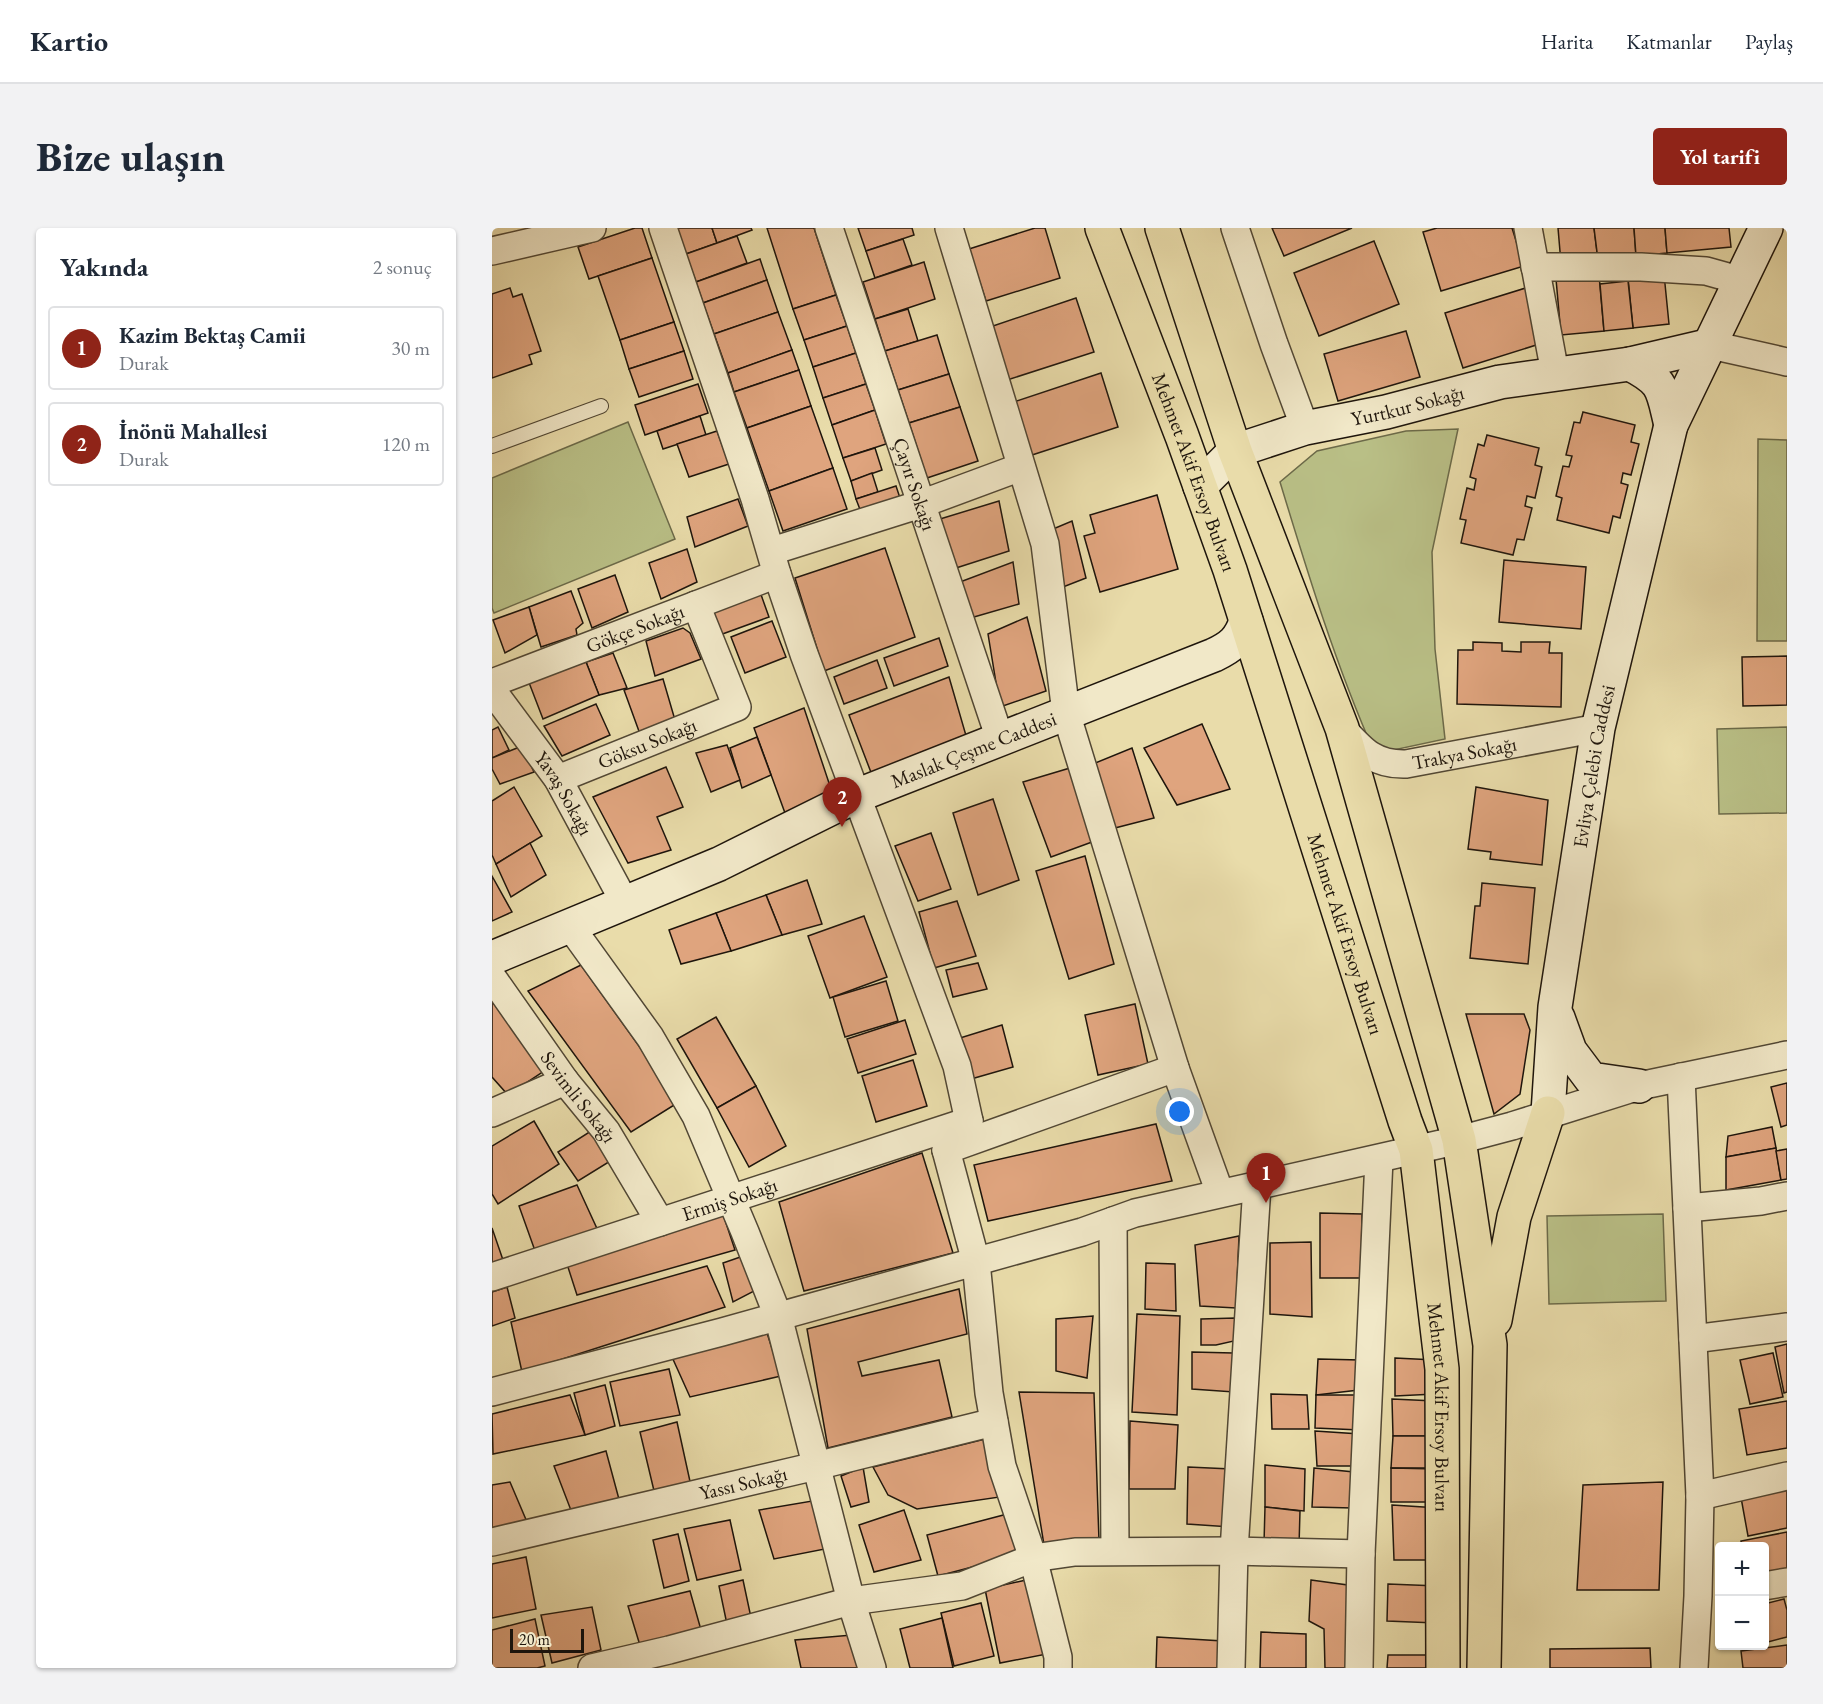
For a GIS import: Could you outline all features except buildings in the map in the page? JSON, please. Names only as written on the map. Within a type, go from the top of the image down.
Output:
[{"type":"main road","name":"Mehmet Akif Ersoy Bulvarı","points":[[1102,228],[1200,486],[1246,621],[1416,1150],[1442,1369],[1443,1668]]},
{"type":"main road","points":[[1162,228],[1235,452],[1342,728],[1459,1140],[1490,1345]]},
{"type":"main road","points":[[1484,1668],[1490,1345],[1514,1217],[1548,1113]]},
{"type":"street","points":[[492,251],[592,228]]},
{"type":"street","points":[[663,228],[807,664],[957,1066],[969,1121],[946,1150]]},
{"type":"street","name":"Çayır Sokağı","points":[[829,228],[1000,739]]},
{"type":"street","points":[[949,228],[1045,544],[1066,713],[1175,1068],[1220,1193]]},
{"type":"street","points":[[1235,228],[1305,428]]},
{"type":"street","points":[[1528,228],[1555,373]]},
{"type":"street","name":"Evliya Çelebi Caddesi","points":[[1548,1113],[1555,1007],[1598,728],[1671,425],[1766,228]]},
{"type":"street","points":[[1535,267],[1641,267],[1706,271],[1742,281]]},
{"type":"street","points":[[1630,364],[1711,345],[1787,362]]},
{"type":"street","name":"Yurtkur Sokağı","points":[[1200,486],[1235,452],[1305,428],[1386,412],[1500,382],[1630,364]]},
{"type":"street","name":"Evliya Çelebi Caddesi","points":[[1630,364],[1651,375],[1661,388],[1671,425]]},
{"type":"street","name":"Gökçe Sokağı","points":[[492,683],[696,605],[774,562],[1021,467]]},
{"type":"street","name":"Göksu Sokağı","points":[[558,779],[737,707],[696,605]]},
{"type":"street","name":"Maslak Çeşme Caddesi","points":[[492,958],[719,864],[856,796],[1232,646],[1242,634],[1246,621]]},
{"type":"street","name":"Yavaş Sokağı","points":[[492,690],[558,779],[625,903]]},
{"type":"street","name":"Trakya Sokağı","points":[[1342,728],[1371,757],[1394,764],[1406,764],[1598,728]]},
{"type":"street","points":[[570,926],[656,1047],[696,1116],[731,1198],[778,1316],[851,1601],[872,1668]]},
{"type":"street","name":"Sevimli Sokağı","points":[[492,977],[565,1081],[606,1131],[660,1222]]},
{"type":"street","points":[[1555,1007],[1570,1051],[1591,1079],[1639,1086]]},
{"type":"street","points":[[492,1392],[976,1262],[1082,1232],[1134,1213],[1459,1140],[1512,1126],[1639,1086],[1787,1054]]},
{"type":"street","points":[[946,1150],[1175,1068]]},
{"type":"street","points":[[1681,1077],[1700,1496],[1709,1594],[1694,1668]]},
{"type":"street","points":[[492,1113],[565,1081]]},
{"type":"street","name":"Ermiş Sokağı","points":[[492,1277],[969,1121]]},
{"type":"street","points":[[946,1150],[976,1262],[994,1422],[1002,1466],[1033,1558],[1058,1657],[1058,1668]]},
{"type":"street","points":[[1359,1668],[1361,1554],[1379,1159]]},
{"type":"street","points":[[1231,1668],[1234,1551],[1257,1185]]},
{"type":"street","points":[[1687,1208],[1761,1201],[1787,1196]]},
{"type":"street","points":[[1113,1221],[1115,1551]]},
{"type":"street","points":[[1694,1339],[1787,1328]]},
{"type":"street","name":"Yassı Sokağı","points":[[492,1542],[994,1422]]},
{"type":"street","points":[[1700,1496],[1787,1476]]},
{"type":"street","points":[[592,1668],[669,1650],[851,1601],[963,1586],[1033,1558],[1075,1552],[1115,1551],[1361,1554]]},
{"type":"street","points":[[1769,1585],[1787,1582]]},
{"type":"lane","points":[[492,446],[602,406]]},
{"type":"green space","points":[[628,422],[675,539],[494,613],[492,608],[492,478]]},
{"type":"green space","points":[[1458,429],[1432,552],[1435,649],[1445,739],[1375,754],[1335,654],[1280,482],[1317,451],[1406,431]]},
{"type":"green space","points":[[1758,439],[1787,440],[1787,641],[1757,641]]},
{"type":"green space","points":[[1787,727],[1787,813],[1719,814],[1717,729]]},
{"type":"green space","points":[[1663,1214],[1666,1301],[1549,1304],[1547,1216]]},
{"type":"place","name":"İnönü Mahallesi","points":[[842,827]]},
{"type":"place","name":"Kazim Bektaş Camii","points":[[1266,1203]]}]
